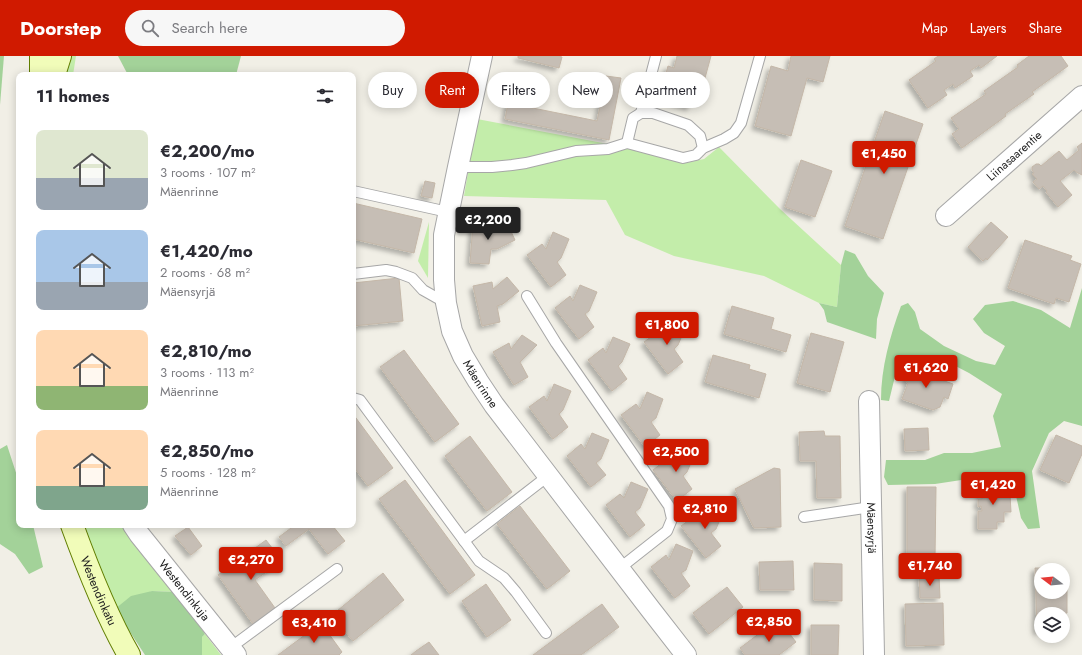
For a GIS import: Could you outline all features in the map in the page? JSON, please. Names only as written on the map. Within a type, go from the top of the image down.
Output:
[{"type":"main road","points":[[40,72],[41,56]]},
{"type":"main road","points":[[55,72],[60,56]]},
{"type":"main road","name":"Westendinkatu","points":[[73,528],[85,560],[115,629],[129,655]]},
{"type":"street","name":"Mäenrinne","points":[[482,56],[444,235],[446,303],[452,331],[463,356],[494,405],[686,655]]},
{"type":"street","name":"Liinasaarentie","points":[[946,216],[1082,96]]},
{"type":"street","name":"Mäensyrjä","points":[[869,401],[874,655]]},
{"type":"street","name":"Westendinkuja","points":[[135,528],[233,652]]},
{"type":"lane","points":[[641,113],[656,56]]},
{"type":"lane","points":[[458,167],[512,166],[576,151],[608,149],[627,143],[683,158],[696,155],[703,148],[724,139],[734,133],[738,128],[741,123],[760,56]]},
{"type":"lane","points":[[627,143],[633,118],[641,113],[653,113],[688,124],[700,136],[703,148]]},
{"type":"lane","points":[[356,192],[448,212]]},
{"type":"lane","points":[[356,274],[386,270],[396,272],[412,278],[423,290],[446,303]]},
{"type":"lane","points":[[527,296],[556,343],[668,506],[672,519],[667,531],[620,568]]},
{"type":"lane","points":[[356,399],[360,400],[479,561],[504,578],[546,633]]},
{"type":"lane","points":[[464,541],[548,476]]},
{"type":"lane","points":[[804,517],[871,507]]},
{"type":"lane","points":[[233,652],[337,569]]},
{"type":"green space","points":[[0,56],[4,56],[0,105]]},
{"type":"green space","points":[[68,56],[76,56],[73,72],[64,72]]},
{"type":"green space","points":[[118,56],[241,56],[237,72],[126,72]]},
{"type":"green space","points":[[477,119],[629,148],[686,163],[704,159],[719,147],[780,209],[841,265],[837,307],[819,303],[764,276],[674,256],[625,235],[606,200],[464,196]]},
{"type":"green space","points":[[429,222],[428,278],[418,261]]},
{"type":"green space","points":[[845,250],[855,254],[868,276],[884,293],[877,319],[876,339],[827,322],[824,310],[819,303],[837,307],[841,265]]},
{"type":"green space","points":[[1082,288],[1082,426],[1064,421],[1049,433],[1032,471],[1040,528],[1028,529],[1021,518],[1012,478],[981,477],[935,484],[888,485],[884,477],[886,460],[925,460],[944,453],[972,453],[1001,447],[993,416],[1002,394],[969,373],[942,359],[925,357],[904,360],[897,368],[889,401],[881,400],[884,364],[893,329],[901,306],[908,303],[915,312],[920,329],[944,346],[976,361],[995,365],[1005,346],[984,333],[973,319],[985,305],[1013,301],[1041,310],[1070,328]]},
{"type":"green space","points":[[7,445],[16,473],[16,528],[34,528],[43,567],[29,574],[15,554],[0,544],[0,449]]},
{"type":"green space","points":[[81,528],[126,528],[176,592],[152,591],[115,609]]},
{"type":"green space","points":[[152,591],[176,592],[205,634],[202,637],[202,655],[145,655],[115,609],[131,596]]},
{"type":"green space","points":[[205,634],[221,655],[202,655],[202,637]]},
{"type":"building","points":[[518,56],[562,57],[559,68],[518,58]]},
{"type":"building","points":[[677,56],[711,56],[707,72],[666,72],[668,66],[674,68]]},
{"type":"building","points":[[791,56],[830,56],[823,82],[807,78],[791,136],[755,126],[771,66],[788,71]]},
{"type":"building","points":[[938,56],[997,56],[981,68],[979,65],[970,71],[973,76],[955,88],[953,84],[944,90],[947,95],[928,108],[909,80],[936,61],[934,59]]},
{"type":"building","points":[[1029,56],[1061,56],[1068,66],[1032,92],[1034,94],[1005,114],[1006,116],[962,148],[952,134],[959,129],[951,118],[986,94],[984,91],[1018,67],[1017,65]]},
{"type":"building","points":[[613,77],[621,78],[609,140],[505,119],[507,108],[533,108],[597,121],[600,108],[613,108]]},
{"type":"building","points":[[885,111],[923,124],[883,239],[845,226]]},
{"type":"building","points":[[1082,143],[1082,175],[1074,170],[1060,181],[1072,195],[1058,207],[1043,186],[1039,189],[1033,182],[1037,179],[1032,174],[1034,173],[1032,167],[1036,164],[1041,166],[1059,151],[1067,160],[1079,150],[1077,147]]},
{"type":"building","points":[[801,160],[832,171],[815,217],[785,207]]},
{"type":"building","points":[[425,181],[435,183],[432,198],[421,196]]},
{"type":"building","points":[[356,204],[422,219],[414,253],[356,240]]},
{"type":"building","points":[[991,222],[1008,237],[987,260],[986,258],[983,261],[968,247]]},
{"type":"building","points":[[473,223],[492,225],[491,231],[507,223],[515,240],[497,249],[491,249],[489,264],[470,263]]},
{"type":"building","points":[[553,232],[569,239],[561,258],[557,262],[566,275],[551,287],[527,255],[542,244],[546,249]]},
{"type":"building","points":[[1025,240],[1072,256],[1070,260],[1081,264],[1069,302],[1056,298],[1054,304],[1008,288]]},
{"type":"building","points":[[507,277],[519,291],[503,304],[497,306],[500,322],[482,326],[473,286],[492,282],[493,289]]},
{"type":"building","points":[[399,278],[403,321],[356,326],[356,283]]},
{"type":"building","points":[[580,285],[597,292],[589,311],[585,314],[594,327],[579,339],[555,308],[570,296],[573,301]]},
{"type":"building","points":[[732,306],[774,318],[771,329],[791,335],[786,352],[724,334]]},
{"type":"building","points":[[669,319],[686,326],[678,345],[674,349],[683,362],[668,374],[644,342],[659,331],[662,336]]},
{"type":"building","points":[[811,333],[844,342],[830,392],[797,383]]},
{"type":"building","points":[[522,335],[537,345],[520,362],[528,377],[514,385],[493,352],[509,343],[511,349]]},
{"type":"building","points":[[613,337],[630,344],[622,362],[618,366],[627,379],[612,391],[588,360],[603,348],[606,353]]},
{"type":"building","points":[[404,350],[459,424],[435,442],[380,367]]},
{"type":"building","points":[[713,355],[750,365],[749,369],[766,374],[759,398],[705,382]]},
{"type":"building","points":[[910,367],[926,374],[941,373],[939,379],[953,384],[948,399],[944,397],[940,407],[933,410],[902,399],[908,383],[905,381]]},
{"type":"building","points":[[554,384],[571,391],[563,410],[559,414],[568,427],[553,439],[529,407],[544,396],[547,401]]},
{"type":"building","points":[[647,392],[663,399],[656,418],[651,422],[660,435],[645,447],[621,415],[636,404],[640,409]]},
{"type":"building","points":[[356,418],[393,468],[368,486],[356,470]]},
{"type":"building","points":[[928,428],[929,450],[905,451],[904,429]]},
{"type":"building","points":[[824,431],[825,436],[840,436],[841,498],[817,498],[816,461],[800,461],[799,432]]},
{"type":"building","points":[[592,433],[609,440],[601,459],[596,463],[606,475],[591,487],[567,456],[581,444],[585,449]]},
{"type":"building","points":[[1056,435],[1082,446],[1082,454],[1069,483],[1040,470]]},
{"type":"building","points":[[470,436],[512,492],[487,511],[445,456]]},
{"type":"building","points":[[678,447],[695,453],[687,472],[683,476],[692,489],[677,501],[653,470],[668,458],[671,463]]},
{"type":"building","points":[[774,468],[780,469],[781,527],[754,528],[735,489]]},
{"type":"building","points":[[405,480],[475,575],[450,594],[379,499]]},
{"type":"building","points":[[631,482],[648,489],[640,508],[635,512],[645,525],[630,537],[606,505],[620,494],[624,498]]},
{"type":"building","points":[[992,482],[996,484],[1003,484],[1004,494],[1010,494],[1011,512],[1004,512],[1004,522],[997,522],[997,529],[978,529],[978,511],[982,511],[981,506],[978,507],[978,499],[982,499],[982,494],[978,494],[978,485],[990,485]]},
{"type":"building","points":[[907,487],[936,487],[935,558],[907,558]]},
{"type":"building","points":[[707,503],[724,510],[716,529],[711,533],[721,546],[706,558],[681,526],[696,515],[700,520]]},
{"type":"building","points":[[520,506],[570,571],[547,589],[497,524]]},
{"type":"building","points":[[189,528],[202,546],[191,555],[175,536]]},
{"type":"building","points":[[291,528],[334,528],[345,541],[328,554],[309,529],[286,546],[279,537]]},
{"type":"building","points":[[266,540],[282,561],[255,580],[275,608],[253,624],[218,575]]},
{"type":"building","points":[[676,544],[693,551],[686,570],[681,573],[690,586],[675,598],[651,567],[666,555],[669,560]]},
{"type":"building","points":[[793,561],[794,590],[760,590],[759,562]]},
{"type":"building","points":[[814,563],[842,564],[842,601],[814,600]]},
{"type":"building","points":[[383,573],[404,600],[353,641],[332,615]]},
{"type":"building","points":[[939,575],[940,598],[920,598],[919,576]]},
{"type":"building","points":[[486,584],[511,620],[487,637],[462,601]]},
{"type":"building","points":[[727,587],[743,607],[709,634],[693,613]]},
{"type":"building","points":[[1036,599],[1067,599],[1067,607],[1036,607]]},
{"type":"building","points":[[943,603],[944,645],[906,646],[905,604]]},
{"type":"building","points":[[602,604],[619,627],[581,655],[533,655]]},
{"type":"building","points":[[321,623],[342,652],[339,655],[278,655]]},
{"type":"building","points":[[773,623],[781,633],[786,629],[796,642],[779,655],[745,655],[740,648]]},
{"type":"building","points":[[811,625],[839,625],[838,655],[811,655]]},
{"type":"building","points":[[429,642],[439,655],[411,655],[416,651]]}]
